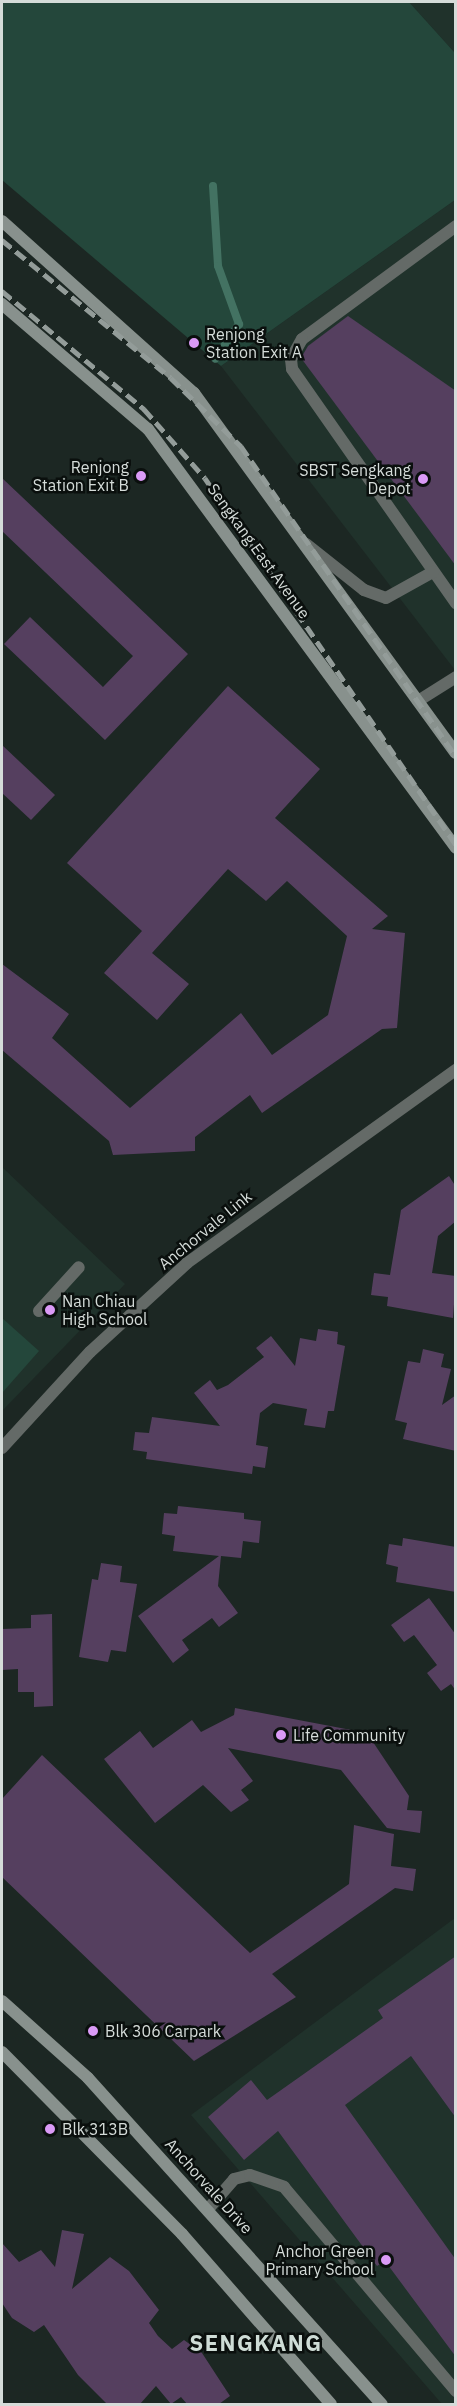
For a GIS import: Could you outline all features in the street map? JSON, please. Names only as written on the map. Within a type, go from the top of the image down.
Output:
[{"type":"main road","points":[[2,221],[194,393],[295,535],[456,753]]},
{"type":"main road","name":"Sengkang East Avenue","points":[[2,304],[148,429],[456,848]]},
{"type":"main road","name":"Anchorvale Drive","points":[[2,2001],[88,2078],[209,2208],[381,2404]]},
{"type":"main road","points":[[2,2052],[182,2234],[331,2404]]},
{"type":"street","points":[[456,226],[302,339],[291,359],[291,369],[456,603]]},
{"type":"street","points":[[295,535],[364,590],[386,598],[433,572]]},
{"type":"street","points":[[418,701],[456,677]]},
{"type":"street","name":"Anchorvale Link","points":[[2,1448],[90,1352],[188,1263],[456,1070]]},
{"type":"street","points":[[39,1311],[79,1267]]},
{"type":"street","points":[[209,2208],[234,2179],[250,2175],[285,2187],[456,2391]]},
{"type":"shaded area","points":[[409,2],[455,2],[455,53]]},
{"type":"shaded area","name":"SBST Sengkang Depot","points":[[455,200],[455,670],[221,366]]},
{"type":"shaded area","name":"Nan Chiau High School","points":[[2,1167],[125,1284],[2,1411]]},
{"type":"shaded area","name":"Anchor Green Primary School","points":[[455,1918],[455,2404],[442,2404],[191,2115]]},
{"type":"green space","points":[[2,2],[409,2],[455,53],[455,200],[221,366],[2,180]]},
{"type":"green space","points":[[2,1318],[39,1351],[2,1393]]},
{"type":"building","name":"SBST Sengkang Depot","points":[[348,316],[456,391],[456,566],[301,358],[308,346]]},
{"type":"building","points":[[2,478],[188,654],[105,740],[4,644],[30,617],[103,687],[133,656],[2,531]]},
{"type":"building","points":[[228,686],[320,769],[275,818],[388,916],[372,929],[405,933],[397,1028],[382,1029],[262,1113],[250,1095],[195,1137],[195,1151],[113,1155],[109,1141],[2,1050],[2,964],[69,1014],[52,1038],[130,1108],[241,1013],[272,1055],[328,1015],[347,936],[287,881],[266,901],[228,869],[152,953],[189,984],[157,1020],[104,973],[142,931],[67,863]]},
{"type":"building","points":[[2,745],[55,795],[31,820],[2,793]]},
{"type":"building","points":[[449,1176],[456,1187],[456,1221],[438,1236],[432,1273],[456,1276],[453,1318],[387,1306],[388,1297],[371,1295],[374,1273],[390,1275],[401,1210]]},
{"type":"building","points":[[318,1329],[338,1332],[337,1344],[345,1346],[334,1411],[328,1411],[325,1428],[304,1425],[307,1409],[273,1403],[260,1413],[256,1445],[268,1447],[265,1468],[253,1466],[252,1474],[146,1459],[147,1452],[133,1450],[135,1432],[149,1433],[152,1417],[220,1426],[194,1393],[210,1380],[217,1390],[228,1385],[264,1357],[256,1348],[271,1336],[295,1366],[300,1338],[316,1341]]},
{"type":"building","points":[[423,1349],[444,1354],[441,1367],[451,1369],[442,1405],[456,1395],[456,1451],[403,1439],[407,1423],[395,1420],[408,1361],[420,1363]]},
{"type":"building","points":[[178,1506],[244,1513],[244,1519],[261,1521],[259,1543],[243,1541],[241,1558],[221,1556],[218,1586],[238,1613],[219,1627],[212,1618],[182,1640],[189,1650],[173,1663],[138,1616],[219,1556],[173,1551],[175,1536],[162,1534],[164,1513],[177,1514]]},
{"type":"building","points":[[403,1538],[456,1547],[456,1592],[396,1582],[398,1567],[386,1564],[389,1544],[402,1546]]},
{"type":"building","points":[[101,1563],[122,1566],[120,1582],[137,1584],[126,1652],[111,1650],[108,1662],[79,1657],[92,1579],[98,1580]]},
{"type":"building","points":[[429,1598],[456,1635],[456,1691],[451,1684],[441,1691],[427,1673],[437,1665],[414,1635],[404,1642],[391,1625]]},
{"type":"building","points":[[52,1614],[53,1706],[34,1707],[34,1692],[18,1692],[18,1669],[2,1670],[2,1629],[31,1628],[31,1615]]},
{"type":"building","points":[[235,1708],[367,1733],[409,1796],[407,1810],[422,1811],[420,1833],[387,1828],[341,1770],[228,1748],[253,1781],[241,1790],[249,1800],[231,1812],[203,1785],[155,1823],[104,1759],[140,1731],[153,1748],[192,1720],[201,1732],[234,1715]]},
{"type":"building","points":[[42,1755],[250,1953],[349,1884],[354,1825],[394,1834],[391,1866],[416,1869],[413,1891],[395,1888],[272,1974],[296,1997],[194,2061],[2,1877],[2,1799]]},
{"type":"building","points":[[456,1956],[456,2118],[411,2056],[345,2105],[456,2260],[456,2357],[385,2261],[377,2266],[278,2131],[244,2160],[208,2117],[251,2080],[267,2100],[383,2018],[378,2010]]},
{"type":"building","points":[[62,2230],[84,2234],[72,2289],[110,2257],[129,2271],[159,2310],[149,2323],[158,2336],[172,2349],[184,2340],[202,2353],[230,2396],[219,2404],[187,2404],[181,2397],[171,2404],[156,2386],[140,2404],[107,2404],[78,2375],[44,2325],[34,2332],[12,2318],[2,2303],[2,2243],[19,2262],[41,2250],[55,2267]]},
{"type":"waterway","points":[[213,186],[218,266],[239,324],[215,359]]},
{"type":"railway","points":[[2,240],[171,378],[241,446],[456,756]]},
{"type":"railway","points":[[2,291],[144,409],[205,478],[456,844]]},
{"type":"place","name":"Renjong Station Exit A","points":[[194,343]]},
{"type":"place","name":"Renjong Station Exit B","points":[[141,476]]},
{"type":"place","name":"SBST Sengkang Depot","points":[[423,479]]},
{"type":"place","name":"Nan Chiau High School","points":[[50,1310]]},
{"type":"place","name":"Life Community","points":[[281,1735]]},
{"type":"place","name":"Blk 306 Carpark","points":[[93,2031]]},
{"type":"place","name":"Blk 313B","points":[[50,2129]]},
{"type":"place","name":"Anchor Green Primary School","points":[[386,2260]]},
{"type":"district","name":"SENGKANG","points":[[256,2343]]}]
